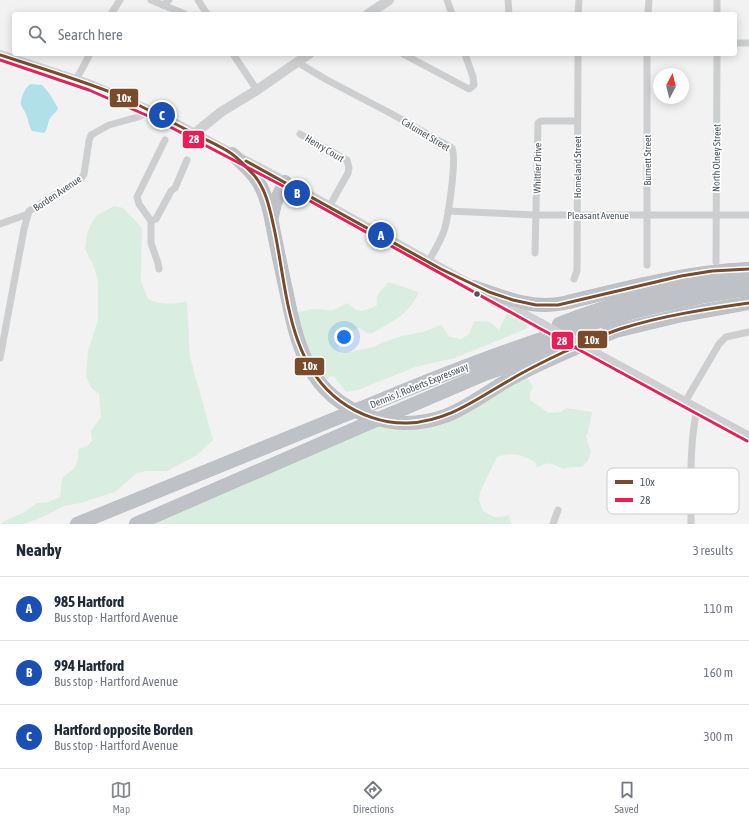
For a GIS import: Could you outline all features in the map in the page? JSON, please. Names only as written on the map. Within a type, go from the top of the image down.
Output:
[{"type":"highway","points":[[227,155],[250,170],[260,184],[267,200],[294,328],[299,346],[307,364],[319,382],[336,399],[350,408],[373,418],[396,423],[413,423],[430,420],[463,408],[508,380],[535,366],[615,331]]},
{"type":"highway","points":[[273,228],[273,208],[276,198],[285,182]]},
{"type":"highway","points":[[474,287],[522,303],[546,306],[564,304],[681,276],[712,271],[749,268]]},
{"type":"highway","points":[[495,355],[561,323],[628,300],[672,290],[749,276]]},
{"type":"highway","name":"Dennis J. Roberts Expressway","points":[[77,524],[495,355],[562,332],[621,315],[689,299],[749,289]]},
{"type":"highway","name":"Dennis J. Roberts Expressway","points":[[136,524],[460,384],[518,362],[615,331],[682,315],[749,303]]},
{"type":"main road","points":[[371,12],[389,0]]},
{"type":"main road","points":[[0,55],[76,80],[145,108],[194,134],[227,155],[285,182],[428,262],[749,437]]},
{"type":"main road","points":[[194,134],[221,112],[257,90],[306,56]]},
{"type":"street","points":[[112,12],[120,0]]},
{"type":"street","points":[[151,0],[166,2],[182,12]]},
{"type":"street","points":[[198,0],[206,12]]},
{"type":"street","points":[[447,0],[451,12]]},
{"type":"street","points":[[508,0],[509,12]]},
{"type":"street","points":[[578,12],[579,0]]},
{"type":"street","points":[[648,0],[648,12]]},
{"type":"street","points":[[717,0],[717,12]]},
{"type":"street","points":[[737,43],[749,43]]},
{"type":"street","points":[[76,80],[89,56]]},
{"type":"street","points":[[234,56],[257,90]]},
{"type":"street","points":[[407,56],[469,89],[474,85],[473,77],[466,56]]},
{"type":"street","name":"Homeland Street","points":[[574,279],[577,271],[578,56]]},
{"type":"street","name":"Burnett Street","points":[[647,56],[647,265]]},
{"type":"street","name":"North Olney Street","points":[[716,262],[717,56]]},
{"type":"street","name":"Calumet Street","points":[[297,62],[452,148],[454,157],[448,211],[443,232],[428,262]]},
{"type":"street","name":"Borden Avenue","points":[[0,358],[28,214],[33,208],[81,179],[86,168],[91,135],[109,125],[142,115],[145,108]]},
{"type":"street","name":"Whittier Drive","points":[[535,253],[538,123],[541,121],[577,121]]},
{"type":"street","name":"Henry Court","points":[[300,134],[347,160],[349,168],[348,173],[328,207]]},
{"type":"street","points":[[159,269],[151,243],[151,221],[139,204],[137,197],[165,140]]},
{"type":"street","points":[[151,221],[156,219],[171,191],[175,188],[187,160]]},
{"type":"street","name":"Pleasant Avenue","points":[[448,211],[536,215],[749,215]]},
{"type":"street","points":[[0,224],[28,214]]},
{"type":"street","points":[[685,402],[719,344],[726,337],[749,332]]},
{"type":"street","points":[[692,468],[694,421],[697,409]]},
{"type":"street","points":[[553,524],[558,510]]},
{"type":"street","points":[[691,514],[691,524]]},
{"type":"green space","points":[[114,206],[123,208],[142,228],[141,281],[148,299],[167,304],[187,301],[190,357],[213,440],[197,455],[167,471],[147,471],[137,473],[115,492],[80,503],[64,506],[43,517],[24,524],[1,524],[4,521],[23,513],[37,503],[49,502],[60,497],[62,478],[70,472],[77,463],[78,449],[87,446],[92,441],[91,431],[101,417],[99,394],[91,388],[86,376],[88,351],[98,320],[98,282],[94,267],[85,249],[87,234],[97,215]]},
{"type":"green space","points":[[388,282],[419,292],[415,300],[405,312],[387,325],[369,334],[359,328],[349,333],[338,348],[340,354],[374,347],[402,336],[423,332],[441,325],[450,337],[461,339],[469,334],[474,321],[490,322],[499,330],[509,309],[531,320],[526,329],[455,358],[415,367],[358,390],[346,392],[333,375],[321,384],[291,314],[311,309],[331,310],[347,303],[355,309],[361,311],[377,305],[378,294]]},
{"type":"green space","points":[[525,374],[533,387],[530,393],[530,400],[549,413],[561,412],[566,408],[592,412],[588,433],[586,435],[591,451],[588,461],[582,467],[563,469],[550,464],[544,464],[537,468],[535,462],[525,457],[512,454],[497,457],[480,492],[479,500],[483,511],[495,517],[509,515],[511,524],[141,524],[369,426],[411,426]]},
{"type":"water","points":[[31,84],[42,85],[58,108],[50,119],[44,133],[32,131],[21,105],[23,93]]},
{"type":"transit line","name":"10x","points":[[0,55],[75,79],[120,96],[222,148],[241,161],[253,174],[261,186],[267,200],[274,228],[292,322],[299,345],[309,366],[322,385],[340,401],[372,418],[399,423],[423,421],[436,418],[462,408],[545,361],[613,331],[636,324],[700,310],[749,303]]},
{"type":"transit line","name":"28","points":[[0,60],[89,90],[155,119],[283,186],[747,441]]},
{"type":"transit line","name":"10x","points":[[246,161],[441,269],[489,292],[513,300],[536,305],[558,305],[681,276],[712,271],[749,269]]},
{"type":"place","name":"Hartford opposite Borden","points":[[162,115]]},
{"type":"place","name":"994 Hartford","points":[[297,193]]},
{"type":"place","name":"985 Hartford","points":[[381,235]]}]
